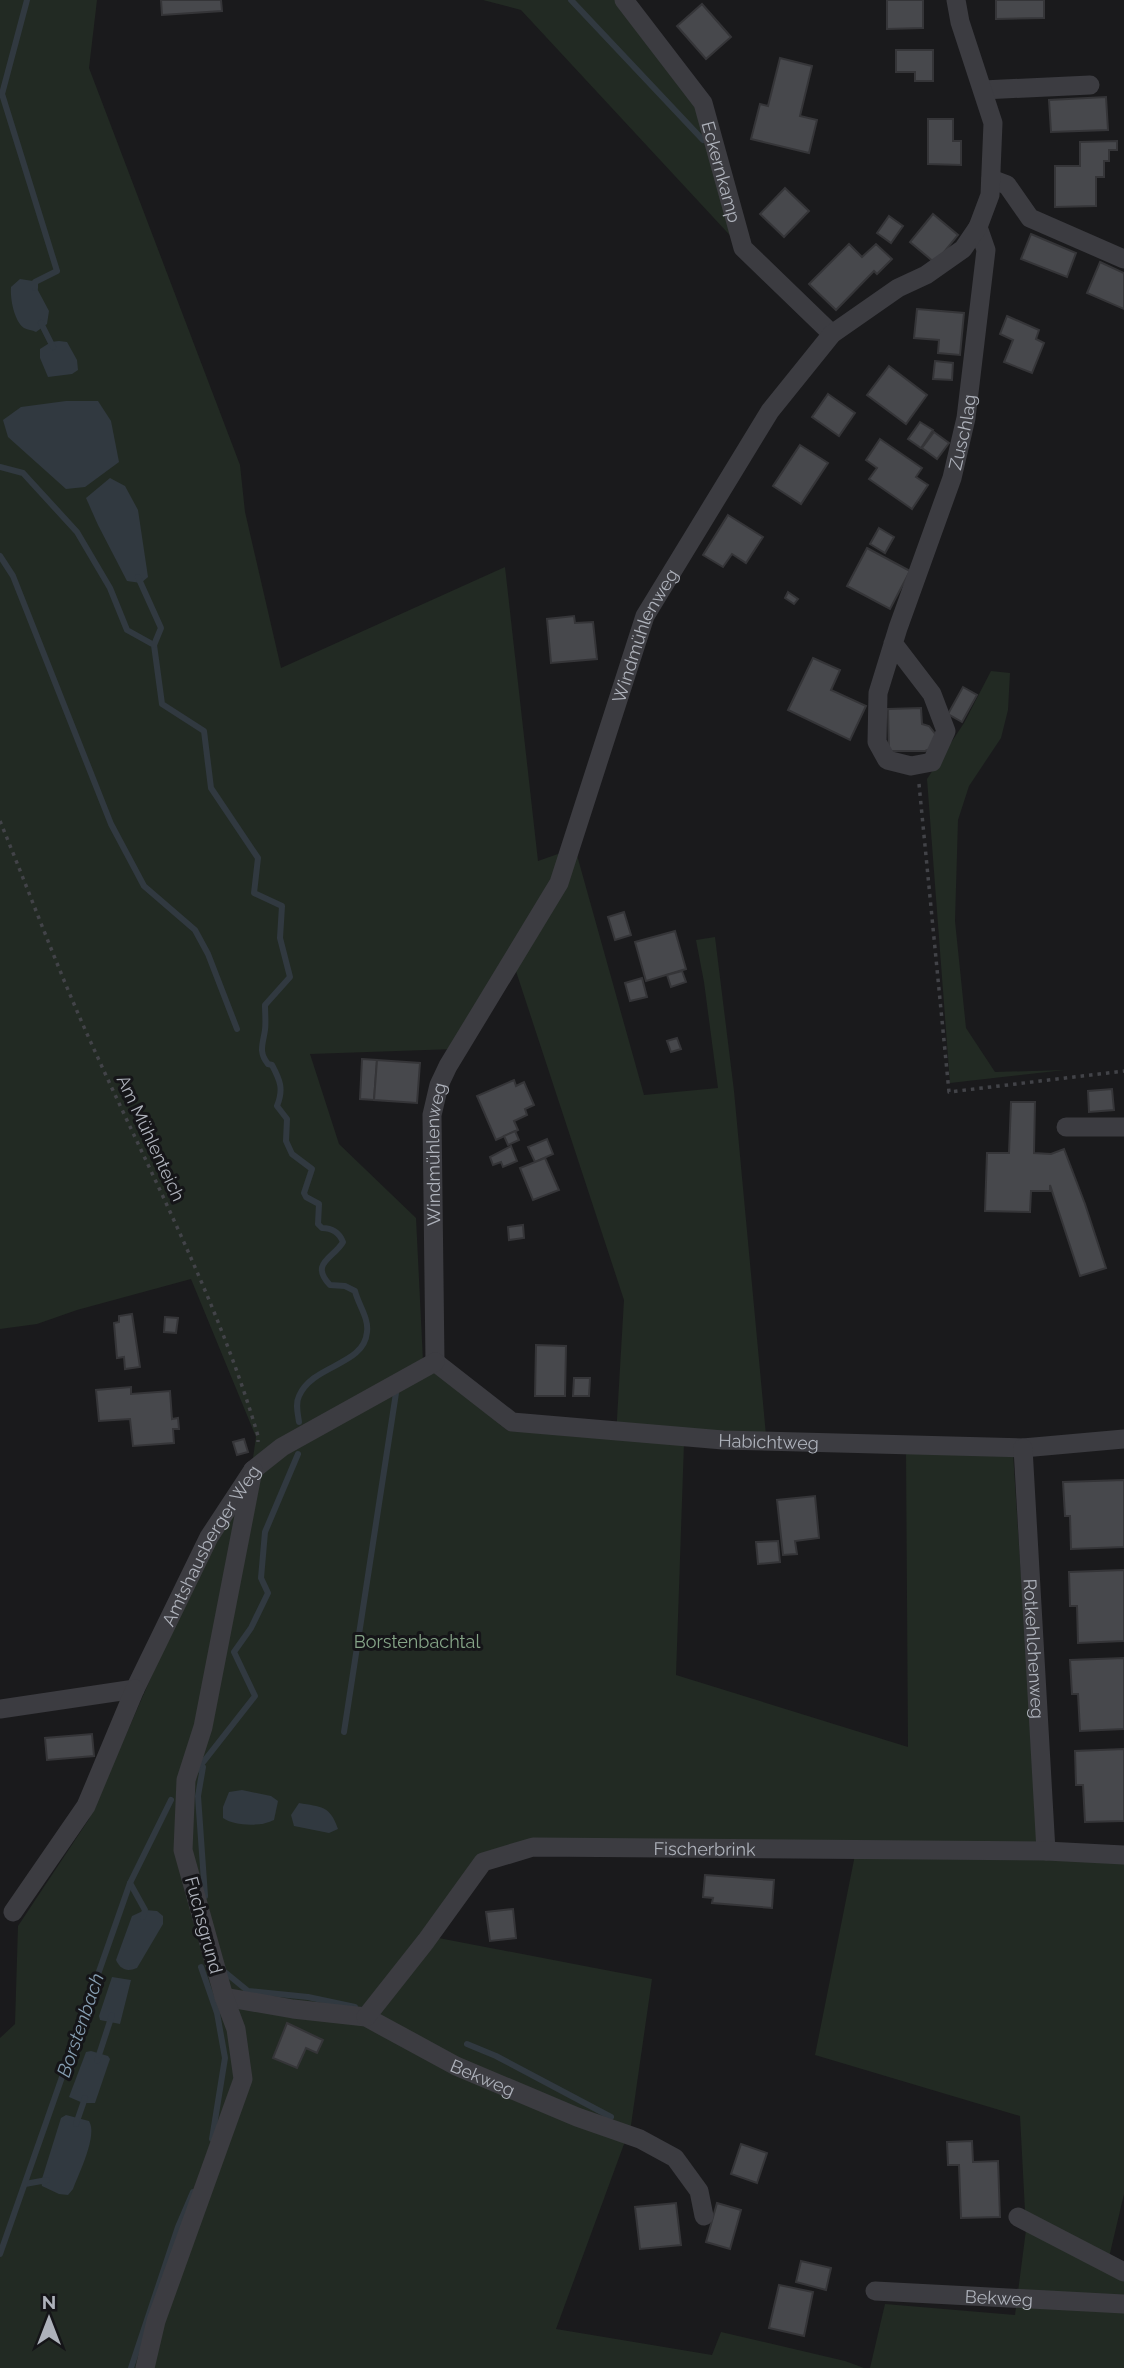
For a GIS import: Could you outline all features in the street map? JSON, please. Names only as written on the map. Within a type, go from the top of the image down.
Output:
[{"type":"street","name":"Eckernkamp","points":[[624,0],[703,103],[743,248],[832,334]]},
{"type":"street","name":"Windmühlenweg","points":[[435,1362],[432,1115],[439,1085],[559,883],[645,616],[770,411],[832,334],[898,288],[926,275],[962,248],[978,227],[990,195],[993,123],[960,22],[956,0]]},
{"type":"street","points":[[983,90],[1090,85]]},
{"type":"street","points":[[991,179],[1007,185],[1030,218],[1124,259]]},
{"type":"street","name":"Zuschlag","points":[[911,766],[887,760],[877,741],[878,693],[952,478],[966,418],[986,250],[978,227]]},
{"type":"street","points":[[896,636],[932,694],[946,731],[932,762],[911,766]]},
{"type":"street","points":[[1066,1127],[1124,1127]]},
{"type":"street","name":"Habichtweg","points":[[435,1362],[512,1422],[723,1440],[1023,1448],[1124,1439]]},
{"type":"street","name":"Amtshausberger Weg","points":[[13,1912],[86,1806],[135,1689],[209,1537],[253,1470],[282,1447],[435,1362]]},
{"type":"street","name":"Rotkehlchenweg","points":[[1023,1448],[1046,1851]]},
{"type":"street","name":"Fuchsgrund","points":[[145,2368],[156,2321],[243,2079],[236,2029],[224,1997],[183,1850],[186,1780],[203,1727],[253,1470]]},
{"type":"street","points":[[0,1709],[135,1689]]},
{"type":"street","name":"Fischerbrink","points":[[366,2017],[484,1862],[533,1847],[1046,1851],[1124,1855]]},
{"type":"street","name":"Bekweg","points":[[224,1997],[293,2009],[366,2017],[456,2066],[578,2117],[640,2139],[675,2158],[699,2191],[704,2216]]},
{"type":"street","points":[[1018,2217],[1124,2272]]},
{"type":"street","name":"Bekweg","points":[[874,2291],[1124,2304]]},
{"type":"path","points":[[911,766],[920,789],[948,1092],[1124,1070]]},
{"type":"path","name":"Am Mühlenteich","points":[[0,821],[92,1045],[173,1219],[245,1389],[258,1436],[253,1470]]},
{"type":"green space","name":"Borstenbachtal","points":[[0,0],[97,0],[89,68],[240,465],[245,512],[281,668],[505,567],[538,861],[575,848],[644,1095],[718,1088],[696,940],[715,937],[734,1091],[767,1446],[684,1443],[676,1675],[908,1747],[906,1450],[1013,1453],[1039,1853],[1124,1859],[1124,2194],[1106,2270],[1124,2279],[1124,2368],[870,2368],[885,2304],[1015,2315],[1026,2230],[1020,2116],[815,2055],[857,1845],[527,1842],[474,1861],[423,1935],[652,1979],[631,2125],[556,2329],[712,2355],[721,2332],[845,2361],[864,2368],[0,2368],[0,2038],[15,2024],[18,1926],[89,1819],[209,1545],[250,1479],[256,1437],[191,1279],[77,1310],[37,1324],[0,1329]],"holes":[[[511,956],[624,1300],[616,1436],[508,1431],[423,1361],[416,1218],[339,1144],[310,1054],[455,1049]]]},
{"type":"green space","points":[[483,0],[616,0],[704,109],[738,244],[521,10]]},
{"type":"green space","points":[[991,671],[1010,673],[1008,710],[1001,738],[969,786],[958,820],[955,921],[966,1028],[995,1072],[1065,1070],[950,1083],[927,779],[964,723]]},
{"type":"shaded area","points":[[20,279],[33,281],[49,311],[47,324],[36,332],[21,325],[13,309],[11,287]]},
{"type":"shaded area","points":[[51,342],[67,342],[77,360],[78,370],[72,374],[48,377],[40,358],[40,349]]},
{"type":"shaded area","points":[[66,401],[98,401],[111,421],[119,462],[85,487],[66,489],[8,437],[3,420],[21,407]]},
{"type":"shaded area","points":[[110,478],[125,486],[138,510],[148,577],[141,583],[127,581],[86,498]]},
{"type":"shaded area","points":[[242,1790],[271,1796],[278,1801],[274,1820],[248,1825],[223,1818],[223,1807],[229,1792]]},
{"type":"shaded area","points":[[299,1803],[324,1808],[332,1815],[338,1829],[329,1833],[294,1826],[291,1815]]},
{"type":"shaded area","points":[[145,1910],[157,1911],[163,1916],[163,1924],[137,1968],[125,1969],[116,1960],[132,1916]]},
{"type":"shaded area","points":[[112,1977],[131,1980],[120,2024],[100,2020],[99,2016]]},
{"type":"shaded area","points":[[91,2051],[110,2059],[95,2103],[83,2103],[69,2097],[86,2052]]},
{"type":"shaded area","points":[[66,2115],[89,2121],[91,2127],[87,2154],[68,2195],[42,2186],[41,2182],[61,2118]]},
{"type":"building","points":[[161,0],[221,0],[222,11],[162,15]]},
{"type":"building","points":[[887,0],[923,0],[923,28],[887,29]]},
{"type":"building","points":[[996,0],[1044,0],[1044,18],[996,19]]},
{"type":"building","points":[[702,4],[731,37],[706,59],[677,26]]},
{"type":"building","points":[[896,50],[933,50],[933,81],[915,81],[915,72],[896,72]]},
{"type":"building","points":[[780,58],[812,66],[800,116],[817,120],[809,153],[751,139],[760,104],[768,106]]},
{"type":"building","points":[[1106,97],[1108,130],[1051,132],[1049,100]]},
{"type":"building","points":[[928,119],[953,119],[953,141],[961,141],[961,165],[928,164]]},
{"type":"building","points":[[1117,141],[1117,150],[1109,150],[1109,161],[1104,161],[1104,177],[1096,177],[1096,206],[1055,207],[1055,166],[1080,166],[1080,142]]},
{"type":"building","points":[[785,188],[809,211],[784,237],[760,214]]},
{"type":"building","points":[[933,214],[958,235],[935,263],[910,242]]},
{"type":"building","points":[[889,216],[903,226],[891,243],[877,233]]},
{"type":"building","points":[[1031,234],[1076,253],[1067,277],[1021,259]]},
{"type":"building","points":[[849,244],[862,257],[876,244],[892,259],[877,274],[874,271],[836,310],[809,284]]},
{"type":"building","points":[[1100,262],[1124,273],[1124,309],[1087,293]]},
{"type":"building","points":[[917,309],[964,313],[960,355],[938,353],[939,340],[914,338]]},
{"type":"building","points":[[1007,316],[1039,330],[1036,339],[1044,343],[1032,373],[1004,362],[1013,340],[1000,334]]},
{"type":"building","points":[[935,361],[953,363],[952,380],[933,379]]},
{"type":"building","points":[[889,366],[927,395],[906,424],[867,395]]},
{"type":"building","points":[[828,394],[855,413],[839,436],[812,417]]},
{"type":"building","points":[[920,422],[933,430],[921,448],[908,439]]},
{"type":"building","points":[[934,432],[949,443],[937,459],[922,448]]},
{"type":"building","points":[[880,439],[922,468],[916,477],[928,485],[912,509],[869,479],[877,468],[866,460]]},
{"type":"building","points":[[800,445],[828,463],[801,504],[773,486]]},
{"type":"building","points":[[728,515],[763,537],[746,563],[732,554],[723,567],[703,555]]},
{"type":"building","points":[[879,528],[894,537],[885,553],[870,544]]},
{"type":"building","points":[[867,548],[910,571],[890,609],[847,586]]},
{"type":"building","points":[[788,592],[798,599],[794,604],[785,598]]},
{"type":"building","points":[[574,616],[575,623],[593,622],[597,659],[551,663],[547,619]]},
{"type":"building","points":[[813,658],[840,670],[831,690],[866,706],[850,740],[788,710]]},
{"type":"building","points":[[963,687],[977,695],[962,722],[948,714]]},
{"type":"building","points":[[921,708],[922,724],[929,726],[936,735],[930,749],[889,751],[888,709]]},
{"type":"building","points":[[624,912],[631,935],[615,940],[608,917]]},
{"type":"building","points":[[675,931],[686,969],[646,981],[635,942]]},
{"type":"building","points":[[682,971],[686,982],[671,987],[667,975]]},
{"type":"building","points":[[642,978],[647,997],[630,1001],[625,983]]},
{"type":"building","points":[[677,1038],[681,1049],[671,1052],[667,1041]]},
{"type":"building","points":[[362,1059],[377,1060],[374,1100],[360,1099]]},
{"type":"building","points":[[377,1060],[420,1063],[417,1103],[374,1100]]},
{"type":"building","points":[[514,1080],[516,1086],[524,1082],[534,1105],[525,1109],[527,1115],[514,1121],[518,1130],[496,1140],[477,1096]]},
{"type":"building","points":[[1112,1089],[1114,1110],[1089,1112],[1088,1091]]},
{"type":"building","points":[[1011,1102],[1035,1102],[1034,1153],[1051,1154],[1064,1149],[1106,1268],[1080,1276],[1050,1185],[1050,1191],[1031,1191],[1030,1212],[985,1211],[987,1153],[1009,1153]]},
{"type":"building","points":[[515,1131],[519,1140],[508,1145],[504,1136]]},
{"type":"building","points":[[547,1139],[553,1154],[535,1162],[528,1147]]},
{"type":"building","points":[[511,1146],[517,1161],[503,1167],[501,1162],[493,1165],[490,1157]]},
{"type":"building","points":[[545,1158],[559,1190],[533,1200],[520,1168]]},
{"type":"building","points":[[523,1225],[524,1238],[509,1240],[508,1227]]},
{"type":"building","points":[[132,1314],[140,1367],[125,1369],[124,1357],[117,1358],[114,1323],[119,1322],[119,1316]]},
{"type":"building","points":[[165,1317],[178,1318],[176,1333],[164,1332]]},
{"type":"building","points":[[536,1345],[566,1346],[565,1396],[535,1396]]},
{"type":"building","points":[[574,1378],[590,1378],[589,1396],[573,1396]]},
{"type":"building","points":[[131,1387],[131,1394],[170,1391],[172,1419],[178,1418],[179,1429],[173,1429],[174,1443],[133,1446],[130,1419],[99,1421],[96,1390]]},
{"type":"building","points":[[244,1439],[248,1452],[237,1455],[233,1442]]},
{"type":"building","points":[[1124,1480],[1124,1547],[1071,1549],[1070,1516],[1065,1516],[1063,1482]]},
{"type":"building","points":[[815,1496],[819,1538],[795,1541],[797,1554],[783,1555],[777,1500]]},
{"type":"building","points":[[778,1541],[780,1562],[758,1564],[756,1542]]},
{"type":"building","points":[[1124,1570],[1124,1641],[1078,1643],[1077,1606],[1070,1606],[1069,1572]]},
{"type":"building","points":[[1124,1658],[1124,1729],[1080,1731],[1078,1694],[1072,1694],[1070,1660]]},
{"type":"building","points":[[92,1734],[94,1756],[47,1760],[45,1738]]},
{"type":"building","points":[[1124,1749],[1124,1821],[1085,1822],[1083,1785],[1076,1785],[1075,1751]]},
{"type":"building","points":[[705,1875],[774,1880],[772,1908],[712,1903],[713,1898],[703,1897]]},
{"type":"building","points":[[513,1909],[516,1938],[490,1941],[486,1912]]},
{"type":"building","points":[[287,2023],[323,2040],[317,2053],[306,2048],[297,2068],[273,2058]]},
{"type":"building","points":[[972,2141],[973,2162],[998,2161],[1000,2217],[961,2218],[959,2165],[948,2165],[947,2142]]},
{"type":"building","points":[[741,2144],[767,2153],[757,2183],[731,2174]]},
{"type":"building","points":[[676,2203],[681,2245],[640,2249],[635,2207]]},
{"type":"building","points":[[717,2203],[741,2210],[730,2249],[706,2242]]},
{"type":"building","points":[[801,2261],[831,2268],[826,2290],[796,2282]]},
{"type":"building","points":[[779,2285],[813,2292],[804,2336],[769,2328]]},
{"type":"waterway","points":[[27,0],[2,94],[57,271],[35,282],[35,288]]},
{"type":"waterway","points":[[571,0],[703,140]]},
{"type":"waterway","points":[[41,323],[53,347]]},
{"type":"waterway","name":"Borstenbach","points":[[0,467],[23,473],[77,532],[110,588],[127,630],[154,645],[162,704],[204,731],[211,788],[258,858],[254,893],[282,906],[280,938],[290,977],[265,1005],[262,1052],[279,1080],[281,1090],[277,1106],[287,1119],[286,1141],[292,1154],[312,1169],[304,1193],[319,1204],[318,1224],[322,1228],[335,1231],[343,1242],[325,1261],[322,1271],[324,1277],[330,1285],[345,1286],[355,1291],[367,1327],[364,1343],[357,1352],[306,1385],[297,1402],[299,1422]]},
{"type":"waterway","points":[[0,556],[13,576],[111,824],[144,886],[195,930],[208,954],[237,1029]]},
{"type":"waterway","points":[[138,577],[161,628],[154,645]]},
{"type":"waterway","points":[[344,1732],[396,1393]]},
{"type":"waterway","name":"Borstenbach","points":[[197,1770],[255,1696],[234,1652],[251,1628],[268,1593],[261,1578],[265,1532],[298,1454]]},
{"type":"waterway","name":"Borstenbach","points":[[203,1767],[198,1796],[205,1896]]},
{"type":"waterway","name":"Borstenbach","points":[[0,2254],[130,1883],[171,1800]]},
{"type":"waterway","points":[[130,1883],[145,1910],[143,1917]]},
{"type":"waterway","name":"Borstenbach","points":[[201,1967],[217,2013],[225,2058],[212,2139]]},
{"type":"waterway","points":[[226,1973],[248,1991],[308,1997],[355,2007]]},
{"type":"waterway","points":[[97,2061],[112,2015]]},
{"type":"waterway","points":[[467,2044],[496,2056],[611,2117]]},
{"type":"waterway","points":[[76,2124],[85,2098]]},
{"type":"waterway","points":[[25,2184],[47,2180]]},
{"type":"waterway","name":"Borstenbach","points":[[131,2368],[178,2227],[193,2192]]}]
